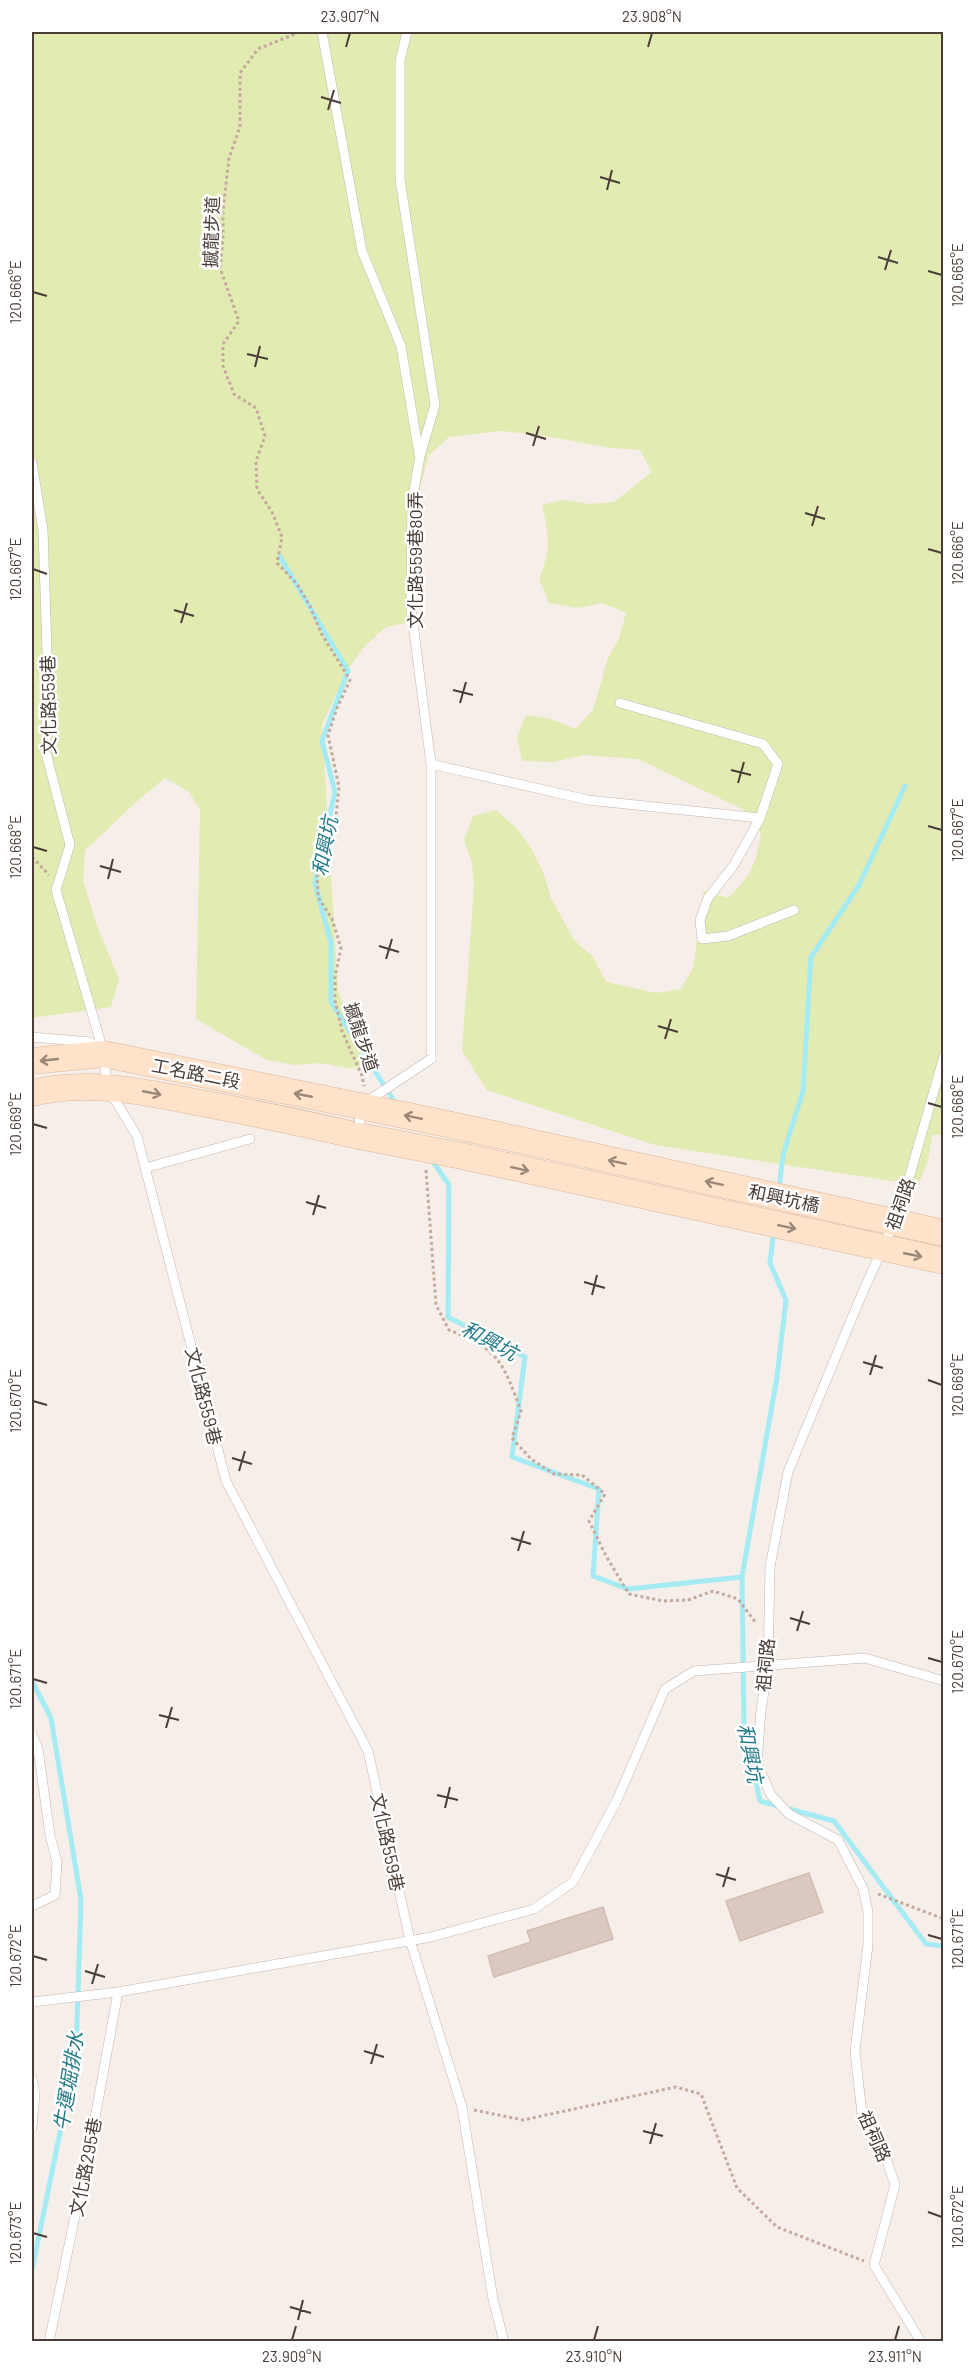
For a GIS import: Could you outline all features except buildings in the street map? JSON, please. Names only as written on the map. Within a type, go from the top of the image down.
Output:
[{"type":"main road","name":"工名路二段","points":[[32,1061],[104,1054],[362,1096],[466,1128],[674,1174]]},
{"type":"main road","name":"工名路二段","points":[[32,1093],[108,1087],[257,1113],[668,1201]]},
{"type":"main road","name":"和興坑橋","points":[[674,1174],[894,1222]]},
{"type":"main road","name":"和興坑橋","points":[[668,1201],[883,1249]]},
{"type":"main road","points":[[894,1222],[944,1233]]},
{"type":"main road","points":[[883,1249],[944,1261]]},
{"type":"lane","points":[[322,32],[362,251],[401,346],[420,456]]},
{"type":"lane","name":"文化路559巷80弄","points":[[362,1096],[431,1059],[431,764],[411,608],[412,502],[420,456],[435,405],[400,180],[400,62],[407,32]]},
{"type":"lane","name":"文化路559巷","points":[[32,463],[43,530],[48,651],[46,753],[70,846],[56,890],[104,1054],[108,1087],[137,1136],[226,1481],[368,1751],[410,1940],[462,2107],[493,2299],[504,2342]]},
{"type":"lane","points":[[620,703],[764,744],[778,764],[760,818],[734,865],[708,898],[700,920],[702,939],[728,936],[794,910]]},
{"type":"lane","points":[[431,764],[588,800],[760,818]]},
{"type":"lane","points":[[32,1037],[90,1042],[104,1054]]},
{"type":"lane","name":"祖祠路","points":[[874,2265],[895,2185],[884,2149],[862,2114],[855,2051],[868,1945],[868,1912],[863,1888],[838,1840],[789,1814],[771,1795],[757,1763],[761,1710],[768,1667],[770,1566],[788,1472],[894,1222],[944,1056]]},
{"type":"lane","points":[[359,1136],[362,1096]]},
{"type":"lane","points":[[145,1167],[250,1139]]},
{"type":"lane","points":[[32,2002],[118,1992],[431,1937],[534,1909],[573,1882],[617,1800],[665,1689],[694,1671],[865,1658],[944,1681]]},
{"type":"lane","points":[[32,1734],[38,1749],[50,1835],[57,1862],[55,1895],[32,1906]]},
{"type":"lane","name":"文化路295巷","points":[[48,2342],[93,2129],[118,1992]]},
{"type":"lane","points":[[32,2079],[35,2094],[32,2127]]},
{"type":"lane","points":[[874,2265],[921,2342]]},
{"type":"path","name":"撼龍步道","points":[[300,32],[258,49],[240,74],[240,127],[230,158],[223,210],[220,268],[239,321],[223,344],[223,366],[234,394],[256,408],[265,436],[256,461],[257,489],[272,512],[282,537],[277,563],[297,584],[310,606],[321,633],[350,680],[328,735],[339,787],[336,816],[317,870],[318,897],[332,919],[341,948],[335,977],[335,1000],[342,1032],[362,1076],[362,1096]]},
{"type":"path","points":[[32,857],[58,884]]},
{"type":"path","points":[[425,1168],[436,1305],[449,1330],[476,1341],[498,1359],[521,1411],[512,1438],[531,1459],[554,1474],[582,1475],[604,1494],[590,1521],[606,1556],[629,1594],[663,1601],[688,1600],[712,1591],[738,1599],[768,1642]]},
{"type":"path","points":[[863,1888],[944,1919]]},
{"type":"path","points":[[462,2107],[523,2120],[676,2087],[701,2094],[737,2188],[777,2227],[874,2265]]},
{"type":"green space","points":[[32,32],[943,32],[944,1135],[932,1135],[928,1160],[918,1185],[655,1145],[487,1090],[462,1051],[474,887],[472,863],[464,840],[473,816],[496,810],[517,829],[532,850],[543,872],[551,898],[574,940],[593,957],[606,982],[656,993],[681,989],[693,968],[704,891],[728,898],[747,876],[757,853],[761,833],[744,810],[638,759],[583,755],[554,762],[522,761],[517,736],[526,715],[551,719],[575,729],[593,710],[608,658],[619,638],[626,613],[603,603],[578,608],[549,603],[539,579],[546,559],[548,542],[542,505],[564,500],[590,504],[614,502],[652,472],[640,450],[612,448],[533,434],[501,431],[449,437],[429,455],[421,483],[414,540],[423,569],[423,599],[411,622],[386,627],[366,645],[347,670],[322,725],[338,991],[348,1018],[372,1066],[348,1068],[320,1063],[295,1065],[267,1060],[196,1019],[200,809],[188,791],[165,778],[85,850],[83,880],[98,929],[119,979],[111,1007],[32,1018]]},
{"type":"waterway","name":"和興坑","points":[[280,557],[348,671],[322,741],[335,792],[315,883],[331,943],[331,1002],[396,1104]]},
{"type":"waterway","points":[[779,1188],[783,1155],[803,1091],[811,957],[859,885],[905,786]]},
{"type":"waterway","name":"和興坑","points":[[432,1160],[449,1185],[448,1317],[525,1357],[512,1457],[599,1489],[593,1576],[628,1589],[742,1577]]},
{"type":"waterway","name":"和興坑","points":[[774,1230],[770,1263],[786,1300],[777,1377],[742,1577],[744,1725],[760,1801],[834,1821],[926,1944],[944,1946]]},
{"type":"waterway","name":"牛運堀排水","points":[[32,1681],[51,1718],[81,1900],[76,2054],[32,2270]]}]
